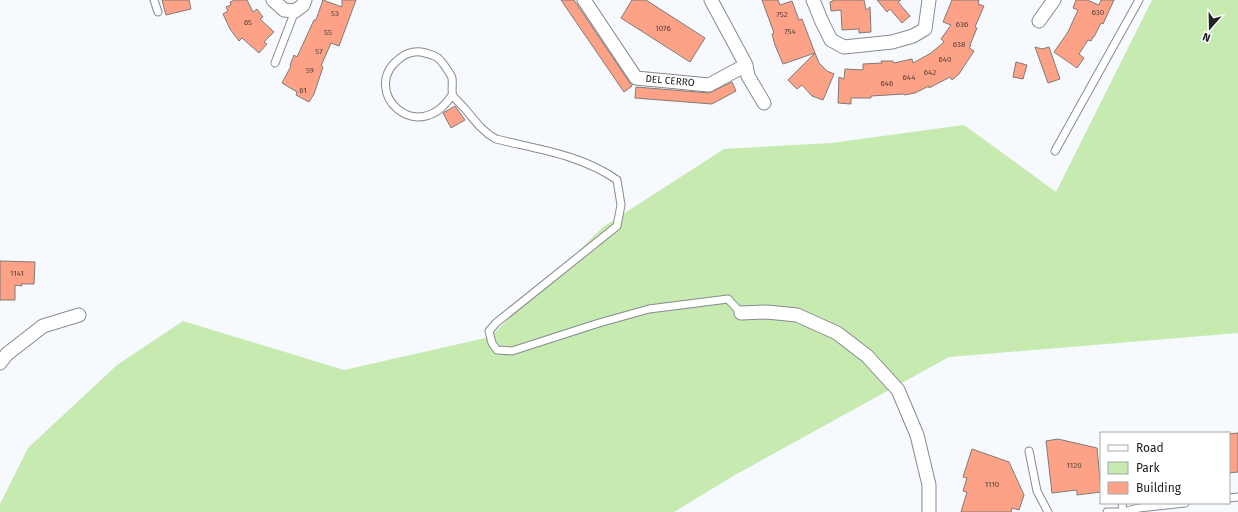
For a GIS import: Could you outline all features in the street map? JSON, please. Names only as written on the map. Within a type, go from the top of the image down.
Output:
[{"type":"street","points":[[273,0],[284,10],[295,11],[303,5],[305,0]]},
{"type":"street","name":"DEL CERRO","points":[[584,0],[636,78],[709,85],[746,65]]},
{"type":"street","points":[[711,0],[746,65],[748,76],[764,103]]},
{"type":"street","points":[[813,0],[831,40],[844,47],[892,42],[913,36],[925,29],[930,0]]},
{"type":"street","points":[[1039,21],[1054,0]]},
{"type":"street","points":[[741,313],[767,312],[797,315],[837,332],[867,356],[898,390],[917,435],[929,485],[929,512]]},
{"type":"street","points":[[0,363],[7,354],[43,326],[79,315]]},
{"type":"lane","points":[[154,0],[158,12]]},
{"type":"lane","points":[[1055,151],[1139,0]]},
{"type":"lane","points":[[275,63],[295,11]]},
{"type":"lane","points":[[452,95],[441,110],[428,117],[410,116],[396,109],[387,95],[386,78],[392,64],[405,54],[420,52],[438,58],[452,77],[452,95],[487,134],[496,139],[578,160],[603,170],[617,180],[621,205],[617,226],[496,323],[489,331],[492,343],[497,350],[512,351],[599,323],[649,309],[728,299],[741,313]]},
{"type":"lane","points":[[1029,451],[1037,491],[1048,512]]},
{"type":"lane","points":[[1107,512],[1123,512],[1139,508],[1176,504]]},
{"type":"green space","points":[[1152,0],[1238,0],[1238,333],[949,357],[735,475],[674,512],[0,512],[0,504],[28,448],[117,365],[183,321],[344,370],[490,337],[603,227],[724,149],[831,143],[964,125],[1056,192]]},
{"type":"building","points":[[162,0],[189,0],[191,9],[166,15]]},
{"type":"building","points":[[235,0],[247,0],[253,12],[257,9],[263,17],[260,19],[274,32],[264,42],[267,44],[259,53],[242,38],[239,41],[230,29],[223,14],[228,11],[226,7],[231,5],[230,2]]},
{"type":"building","points":[[323,0],[342,7],[342,0],[356,0],[339,46],[331,43],[321,66],[323,67],[314,94],[309,102],[296,95],[297,92],[282,83],[291,66],[290,65],[294,55],[297,57],[314,20],[316,20]]},
{"type":"building","points":[[561,0],[574,0],[632,86],[624,92]]},
{"type":"building","points":[[632,0],[646,0],[705,38],[690,62],[621,18]]},
{"type":"building","points":[[762,0],[778,0],[780,5],[792,1],[799,20],[802,19],[815,53],[783,64],[775,45],[772,34],[774,33]]},
{"type":"building","points":[[833,0],[864,0],[866,10],[870,7],[871,32],[859,33],[859,29],[842,30],[841,10],[831,11],[830,2]]},
{"type":"building","points":[[877,0],[901,0],[898,2],[910,16],[902,23],[890,9],[887,12]]},
{"type":"building","points":[[952,0],[979,0],[978,4],[984,6],[975,27],[977,28],[969,48],[974,51],[959,74],[952,80],[950,77],[929,88],[929,86],[915,93],[904,95],[871,96],[871,98],[851,98],[851,104],[838,103],[839,77],[844,79],[845,69],[863,70],[863,64],[882,63],[881,61],[893,61],[894,63],[912,59],[913,63],[931,53],[944,42],[941,39],[951,25],[943,22]]},
{"type":"building","points":[[1076,0],[1087,0],[1099,5],[1101,0],[1114,0],[1103,24],[1101,23],[1094,37],[1091,41],[1088,40],[1079,54],[1084,58],[1077,68],[1054,52],[1068,32],[1078,10],[1073,8]]},
{"type":"building","points":[[1035,47],[1042,49],[1049,47],[1060,79],[1048,83]]},
{"type":"building","points":[[815,53],[819,63],[827,71],[834,74],[823,100],[812,96],[802,85],[797,89],[788,80]]},
{"type":"building","points":[[1016,62],[1027,65],[1023,79],[1013,77]]},
{"type":"building","points":[[732,82],[736,91],[712,104],[635,98],[636,87],[709,93]]},
{"type":"building","points":[[455,106],[465,120],[451,128],[443,113]]},
{"type":"building","points":[[0,261],[35,262],[34,284],[21,284],[22,286],[15,285],[15,300],[0,300]]},
{"type":"building","points":[[1238,433],[1238,472],[1230,473],[1230,434]]},
{"type":"building","points":[[1058,439],[1097,448],[1100,492],[1077,495],[1077,490],[1052,493],[1046,441]]},
{"type":"building","points":[[972,449],[1009,462],[1024,495],[1019,510],[1012,508],[1011,512],[961,512],[967,492],[963,491],[967,478],[963,477]]}]
